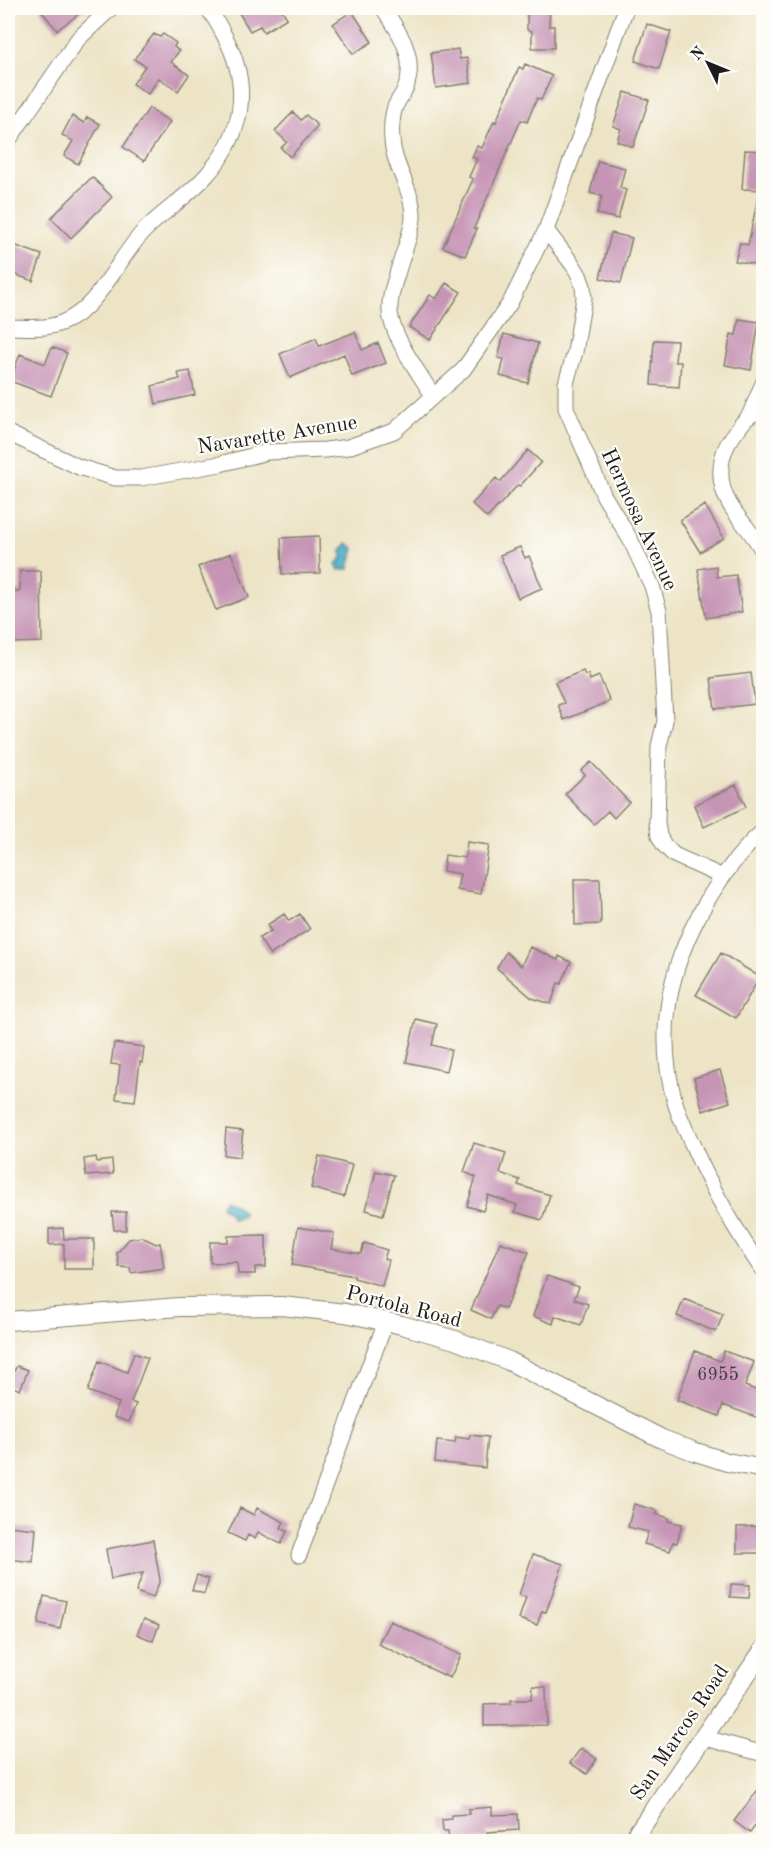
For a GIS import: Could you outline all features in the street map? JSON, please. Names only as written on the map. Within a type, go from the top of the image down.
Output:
[{"type":"street","points":[[8,141],[78,39],[111,8]]},
{"type":"street","points":[[8,327],[45,327],[59,324],[89,306],[136,240],[204,178],[229,145],[239,116],[240,79],[227,40],[214,15],[207,8]]},
{"type":"street","points":[[383,8],[406,45],[409,57],[409,74],[406,87],[395,109],[392,140],[396,163],[411,201],[413,219],[391,293],[390,310],[398,338],[433,396]]},
{"type":"street","name":"Navarette Avenue","points":[[8,433],[79,467],[115,478],[141,478],[220,464],[267,452],[348,447],[394,432],[463,370],[510,303],[546,230],[626,8]]},
{"type":"street","name":"Hermosa Avenue","points":[[546,230],[573,265],[583,286],[584,298],[575,352],[566,383],[566,408],[604,496],[630,539],[652,586],[659,611],[665,722],[659,746],[657,822],[659,836],[674,855],[723,877]]},
{"type":"street","points":[[764,381],[757,412],[725,446],[721,461],[721,473],[728,502],[759,543],[764,554]]},
{"type":"street","points":[[764,830],[750,843],[723,877],[704,905],[689,935],[675,971],[667,1009],[665,1048],[676,1104],[705,1172],[736,1231],[764,1272]]},
{"type":"street","name":"Portola Road","points":[[8,1321],[179,1306],[282,1306],[345,1313],[455,1340],[509,1361],[662,1439],[727,1462],[764,1469]]},
{"type":"street","points":[[298,1555],[386,1322]]},
{"type":"street","name":"San Marcos Road","points":[[631,1842],[764,1649]]},
{"type":"street","points":[[702,1737],[764,1754]]},
{"type":"water","points":[[347,543],[354,548],[349,569],[339,570],[336,564],[342,558],[342,551]]},
{"type":"water","points":[[224,1200],[234,1204],[244,1213],[239,1218],[231,1219],[230,1214],[221,1206]]},
{"type":"building","points":[[39,8],[87,8],[57,30]]},
{"type":"building","points":[[236,8],[281,8],[287,18],[264,32],[260,26],[250,31]]},
{"type":"building","points":[[527,8],[550,8],[549,26],[554,26],[554,48],[532,48],[532,31],[527,30]]},
{"type":"building","points":[[352,11],[372,42],[353,54],[333,24]]},
{"type":"building","points":[[647,24],[671,32],[659,69],[635,61]]},
{"type":"building","points":[[154,34],[160,37],[163,34],[176,43],[174,47],[179,51],[171,62],[189,75],[178,91],[159,78],[148,94],[133,84],[145,66],[134,59]]},
{"type":"building","points":[[458,49],[460,59],[467,58],[471,83],[436,88],[431,53]]},
{"type":"building","points":[[525,64],[552,76],[541,100],[537,98],[527,122],[521,120],[474,228],[477,229],[465,256],[443,247],[473,179],[469,177],[477,159],[472,157],[477,146],[482,148],[494,121],[496,122],[519,67],[523,69]]},
{"type":"building","points":[[625,92],[649,100],[633,147],[617,141],[621,129],[613,126]]},
{"type":"building","points":[[149,108],[170,122],[144,161],[123,147]]},
{"type":"building","points":[[293,112],[301,120],[306,115],[318,126],[290,157],[281,148],[287,142],[275,131]]},
{"type":"building","points":[[72,116],[84,123],[87,117],[100,124],[78,164],[64,156],[73,141],[62,135]]},
{"type":"building","points":[[745,150],[764,151],[764,190],[742,189]]},
{"type":"building","points":[[598,161],[625,168],[620,188],[626,190],[618,219],[597,214],[602,196],[590,193]]},
{"type":"building","points":[[92,177],[112,197],[71,238],[51,218]]},
{"type":"building","points":[[758,197],[764,198],[764,266],[735,261],[740,243],[748,245]]},
{"type":"building","points":[[611,233],[632,238],[621,283],[600,278]]},
{"type":"building","points":[[8,243],[42,255],[33,281],[8,272]]},
{"type":"building","points":[[446,283],[461,292],[430,340],[409,327],[430,295],[436,299]]},
{"type":"building","points":[[739,319],[759,322],[751,370],[725,365],[731,334],[736,335]]},
{"type":"building","points":[[355,332],[362,350],[378,343],[386,363],[352,376],[344,354],[290,378],[280,354],[316,338],[319,346]]},
{"type":"building","points":[[504,334],[538,343],[528,383],[500,376],[504,359],[498,358]]},
{"type":"building","points":[[654,340],[677,341],[675,362],[681,362],[679,387],[651,385]]},
{"type":"building","points":[[52,347],[67,353],[51,396],[10,381],[20,354],[45,364]]},
{"type":"building","points":[[190,371],[195,395],[156,404],[152,386],[180,379],[178,373]]},
{"type":"building","points":[[528,450],[541,462],[487,518],[472,504],[496,478],[500,482]]},
{"type":"building","points":[[705,505],[724,538],[700,552],[680,520]]},
{"type":"building","points":[[319,536],[320,573],[282,574],[281,538]]},
{"type":"building","points":[[520,547],[525,558],[529,556],[542,588],[518,598],[500,555]]},
{"type":"building","points":[[231,553],[249,597],[216,610],[198,567]]},
{"type":"building","points":[[716,566],[717,577],[736,575],[742,612],[706,618],[698,569]]},
{"type":"building","points":[[20,571],[41,571],[42,642],[9,643],[8,591],[20,591]]},
{"type":"building","points":[[583,671],[585,675],[588,674],[590,680],[599,676],[610,701],[564,720],[558,705],[564,703],[555,682]]},
{"type":"building","points":[[751,673],[755,704],[715,709],[711,678]]},
{"type":"building","points":[[591,762],[629,802],[614,818],[608,811],[594,824],[565,794],[585,775],[581,771]]},
{"type":"building","points":[[736,785],[746,807],[704,827],[694,805]]},
{"type":"building","points":[[467,842],[489,845],[481,894],[457,890],[460,874],[443,871],[445,855],[465,858]]},
{"type":"building","points":[[574,879],[600,879],[601,924],[575,925]]},
{"type":"building","points":[[284,914],[289,921],[300,914],[310,929],[270,955],[259,938],[271,931],[267,925]]},
{"type":"building","points":[[530,947],[558,960],[559,956],[571,962],[561,984],[558,983],[551,1004],[532,998],[497,968],[506,952],[521,966]]},
{"type":"building","points":[[721,953],[760,977],[736,1018],[696,995]]},
{"type":"building","points":[[416,1019],[437,1024],[432,1045],[451,1050],[446,1071],[406,1062]]},
{"type":"building","points":[[114,1043],[144,1047],[135,1101],[116,1099],[120,1065],[111,1064]]},
{"type":"building","points":[[720,1070],[730,1102],[703,1111],[694,1078]]},
{"type":"building","points":[[226,1129],[243,1131],[240,1157],[224,1155]]},
{"type":"building","points":[[474,1143],[506,1153],[500,1173],[520,1180],[518,1185],[550,1195],[542,1220],[515,1212],[517,1205],[488,1195],[483,1211],[467,1206],[476,1177],[464,1172]]},
{"type":"building","points":[[319,1156],[352,1165],[344,1197],[311,1188]]},
{"type":"building","points":[[96,1157],[97,1162],[112,1160],[113,1174],[86,1176],[84,1159]]},
{"type":"building","points":[[376,1171],[394,1175],[383,1215],[366,1210]]},
{"type":"building","points":[[112,1212],[126,1212],[126,1230],[114,1230]]},
{"type":"building","points":[[298,1227],[334,1233],[331,1249],[361,1254],[364,1243],[387,1250],[384,1259],[389,1260],[382,1286],[354,1278],[354,1276],[292,1265]]},
{"type":"building","points":[[63,1228],[64,1239],[94,1239],[94,1269],[64,1269],[64,1244],[49,1245],[49,1229]]},
{"type":"building","points":[[266,1235],[266,1267],[255,1267],[255,1274],[238,1274],[237,1262],[210,1263],[210,1242],[228,1242],[228,1236]]},
{"type":"building","points":[[142,1237],[156,1244],[160,1243],[164,1268],[131,1273],[130,1268],[119,1267],[117,1253],[129,1239]]},
{"type":"building","points":[[500,1242],[529,1252],[505,1309],[497,1306],[491,1319],[471,1310]]},
{"type":"building","points":[[547,1276],[579,1287],[574,1299],[588,1304],[581,1325],[555,1316],[553,1324],[533,1316]]},
{"type":"building","points":[[684,1299],[723,1314],[716,1332],[677,1316]]},
{"type":"building","points":[[695,1351],[720,1361],[724,1351],[754,1362],[745,1386],[764,1393],[764,1420],[723,1405],[719,1416],[677,1400]]},
{"type":"building","points":[[134,1353],[148,1358],[131,1402],[136,1404],[129,1422],[114,1417],[119,1403],[88,1391],[99,1361],[127,1372]]},
{"type":"building","points":[[17,1366],[28,1370],[20,1390],[8,1385],[8,1368],[14,1371]]},
{"type":"building","points":[[470,1435],[488,1437],[485,1468],[435,1462],[437,1441],[455,1443],[456,1437],[469,1439]]},
{"type":"building","points":[[634,1504],[658,1511],[656,1514],[669,1518],[668,1521],[682,1524],[677,1543],[673,1542],[670,1551],[644,1544],[648,1532],[628,1527]]},
{"type":"building","points":[[240,1508],[254,1515],[257,1508],[284,1522],[281,1528],[287,1531],[281,1544],[258,1532],[255,1539],[248,1535],[245,1541],[228,1533]]},
{"type":"building","points":[[8,1526],[36,1529],[33,1562],[8,1559]]},
{"type":"building","points":[[764,1526],[764,1553],[737,1553],[737,1527]]},
{"type":"building","points":[[153,1540],[160,1580],[153,1598],[136,1592],[143,1573],[111,1579],[106,1549]]},
{"type":"building","points":[[533,1554],[563,1564],[546,1612],[542,1611],[537,1625],[519,1619],[526,1597],[519,1595]]},
{"type":"building","points":[[197,1575],[209,1579],[204,1594],[192,1590]]},
{"type":"building","points":[[731,1584],[750,1585],[749,1598],[730,1597]]},
{"type":"building","points":[[44,1596],[66,1601],[60,1629],[38,1624]]},
{"type":"building","points":[[144,1619],[159,1625],[153,1641],[137,1634]]},
{"type":"building","points":[[390,1621],[461,1655],[450,1678],[378,1644]]},
{"type":"building","points":[[533,1686],[546,1687],[547,1725],[484,1726],[484,1704],[511,1703],[511,1699],[532,1699]]},
{"type":"building","points":[[581,1748],[597,1759],[587,1774],[570,1763]]},
{"type":"building","points":[[764,1782],[764,1826],[758,1822],[750,1833],[734,1821]]},
{"type":"building","points":[[492,1807],[492,1815],[518,1814],[519,1830],[487,1832],[487,1839],[449,1841],[448,1831],[443,1831],[442,1820],[452,1819],[452,1815],[469,1814],[468,1809]]}]
